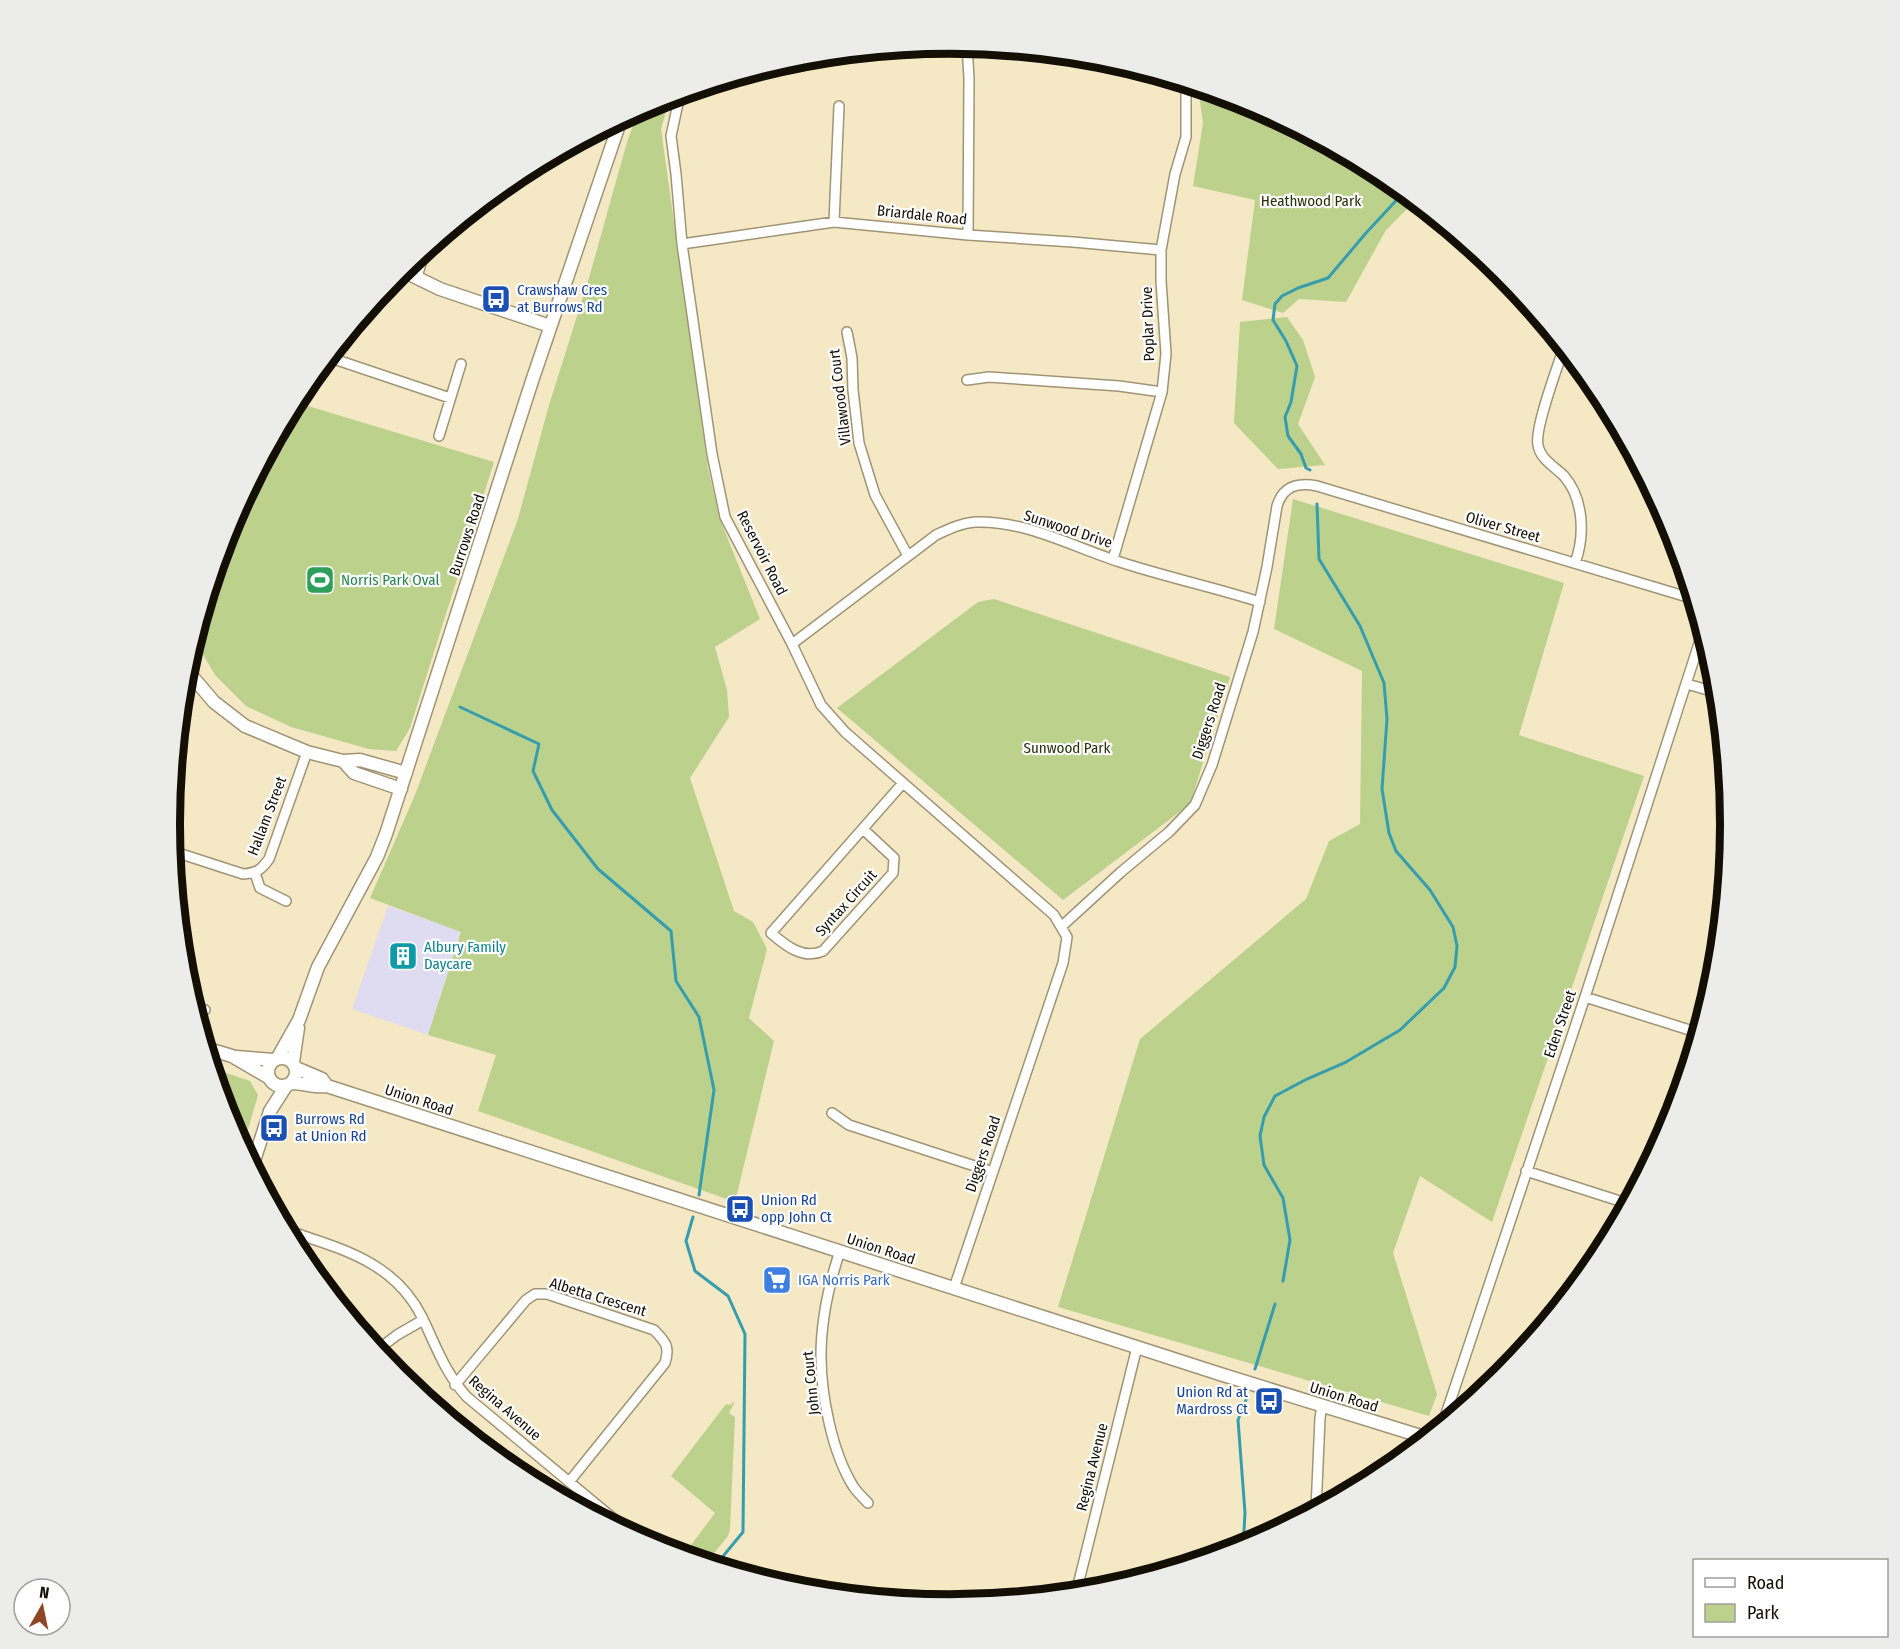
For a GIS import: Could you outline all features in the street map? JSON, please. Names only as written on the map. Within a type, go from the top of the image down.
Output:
[{"type":"main road","name":"Burrows Road","points":[[275,1060],[299,1020],[318,967],[377,857],[550,326],[617,129]]},
{"type":"main road","points":[[411,275],[440,289],[550,326]]},
{"type":"main road","points":[[193,678],[214,702],[245,726],[307,752],[343,761],[360,760],[406,773]]},
{"type":"main road","points":[[343,761],[354,773],[401,789]]},
{"type":"main road","name":"Burrows Road","points":[[295,1065],[299,1020]]},
{"type":"main road","points":[[213,1050],[232,1056],[278,1086],[289,1085]]},
{"type":"main road","points":[[232,1056],[275,1060],[286,1058],[295,1065],[297,1075],[270,1111]]},
{"type":"main road","points":[[255,1157],[270,1111],[268,1068],[275,1060]]},
{"type":"main road","name":"Union Road","points":[[295,1065],[322,1079],[327,1086]]},
{"type":"main road","name":"Union Road","points":[[289,1085],[306,1084],[320,1088],[327,1086],[1419,1436]]},
{"type":"street","points":[[968,55],[968,235]]},
{"type":"street","name":"Poplar Drive","points":[[1113,560],[1162,392],[1166,354],[1161,250],[1175,174],[1186,137],[1186,91]]},
{"type":"street","name":"Reservoir Road","points":[[678,104],[671,136],[682,244],[712,454],[725,517],[792,644],[820,705],[845,732],[1054,915],[1062,926]]},
{"type":"street","points":[[834,222],[839,106]]},
{"type":"street","name":"Briardale Road","points":[[682,244],[834,222],[1161,250]]},
{"type":"street","points":[[417,278],[421,265]]},
{"type":"street","name":"Villawood Court","points":[[847,332],[852,358],[859,443],[875,495],[908,556]]},
{"type":"street","points":[[1561,355],[1540,423],[1537,443],[1541,454],[1572,486],[1580,514],[1581,542],[1575,563]]},
{"type":"street","points":[[336,360],[450,398]]},
{"type":"street","points":[[439,436],[461,364]]},
{"type":"street","points":[[968,380],[989,377],[1119,386],[1162,392]]},
{"type":"street","name":"Oliver Street","points":[[1304,483],[1686,596]]},
{"type":"street","name":"Diggers Road","points":[[954,1288],[1063,963],[1066,937],[1062,926],[1169,832],[1195,805],[1212,765],[1247,654],[1260,602],[1280,496],[1285,490],[1304,483]]},
{"type":"street","name":"Sunwood Drive","points":[[792,644],[936,535],[955,526],[974,522],[1021,528],[1113,560],[1260,602]]},
{"type":"street","name":"Eden Street","points":[[1446,1414],[1585,997],[1699,645]]},
{"type":"street","points":[[1687,684],[1709,690]]},
{"type":"street","name":"Hallam Street","points":[[181,854],[243,874],[255,873],[262,868],[269,859],[307,752]]},
{"type":"street","points":[[863,829],[903,783]]},
{"type":"street","name":"Syntax Circuit","points":[[863,829],[894,858],[892,873],[824,951],[816,955],[789,948],[771,933],[863,829]]},
{"type":"street","points":[[255,873],[260,888],[286,901]]},
{"type":"street","points":[[1585,997],[1692,1031]]},
{"type":"street","points":[[832,1113],[849,1125],[993,1172]]},
{"type":"street","points":[[1526,1171],[1621,1202]]},
{"type":"street","name":"Regina Avenue","points":[[298,1234],[360,1256],[380,1268],[407,1293],[455,1385],[480,1409],[605,1514]]},
{"type":"street","name":"John Court","points":[[840,1251],[823,1320],[821,1356],[825,1395],[839,1458],[854,1488],[868,1503]]},
{"type":"street","name":"Albetta Crescent","points":[[455,1385],[526,1300],[535,1294],[547,1294],[654,1330],[663,1339],[668,1351],[665,1364],[569,1482]]},
{"type":"street","points":[[383,1346],[423,1320]]},
{"type":"street","name":"Regina Avenue","points":[[1082,1583],[1137,1347]]},
{"type":"street","points":[[1316,1502],[1322,1406]]},
{"type":"shaded area","points":[[388,906],[461,931],[428,1035],[352,1009]]},
{"type":"green space","name":"Heathwood Park","points":[[1199,95],[1291,133],[1335,157],[1410,206],[1386,230],[1346,302],[1299,299],[1283,313],[1242,300],[1255,200],[1193,186],[1203,123]]},
{"type":"green space","points":[[667,108],[661,129],[708,468],[719,517],[760,619],[715,647],[727,690],[729,717],[690,778],[734,911],[753,922],[767,949],[749,1018],[774,1041],[735,1202],[478,1111],[496,1055],[428,1035],[461,932],[370,898],[415,795],[518,519],[549,405],[589,278],[635,122]]},
{"type":"green space","points":[[1287,317],[1303,340],[1315,377],[1298,424],[1325,465],[1278,469],[1234,423],[1240,322]]},
{"type":"green space","points":[[308,406],[494,462],[410,728],[396,751],[369,749],[291,727],[246,706],[215,675],[200,649],[220,577],[238,530],[259,484],[301,409]]},
{"type":"green space","points":[[1293,499],[1564,583],[1519,735],[1644,776],[1492,1222],[1420,1176],[1393,1253],[1437,1394],[1429,1416],[1058,1307],[1140,1039],[1306,899],[1329,841],[1360,824],[1362,671],[1274,629]]},
{"type":"green space","name":"Sunwood Park","points":[[994,599],[1230,677],[1190,804],[1063,900],[837,708],[978,602]]},
{"type":"green space","points":[[220,1071],[250,1081],[258,1095],[246,1136]]},
{"type":"green space","points":[[735,1401],[729,1413],[735,1417],[730,1529],[728,1536],[711,1557],[688,1549],[715,1513],[671,1476],[726,1404],[730,1405]]},
{"type":"waterway","points":[[1310,470],[1306,468],[1301,454],[1288,436],[1285,417],[1291,402],[1297,366],[1286,341],[1273,320],[1275,304],[1282,296],[1298,288],[1328,278],[1398,198]]},
{"type":"waterway","points":[[1283,1281],[1290,1240],[1283,1198],[1264,1165],[1260,1136],[1264,1117],[1275,1096],[1346,1062],[1400,1030],[1444,988],[1455,967],[1457,946],[1453,927],[1430,890],[1396,851],[1389,833],[1382,789],[1387,719],[1384,683],[1360,626],[1319,559],[1317,504]]},
{"type":"waterway","points":[[460,707],[539,744],[533,771],[552,810],[598,869],[671,931],[676,981],[699,1017],[714,1090],[699,1195]]},
{"type":"waterway","points":[[693,1217],[686,1241],[695,1271],[728,1296],[745,1334],[743,1532],[720,1560]]},
{"type":"waterway","points":[[1255,1369],[1275,1304]]},
{"type":"waterway","points":[[1244,1537],[1245,1513],[1238,1420],[1246,1400]]},
{"type":"place","name":"Crawshaw Cres at Burrows Rd","points":[[496,299]]},
{"type":"place","name":"Norris Park Oval","points":[[320,580]]},
{"type":"place","name":"Albury Family Daycare","points":[[403,956]]},
{"type":"place","name":"Burrows Rd at Union Rd","points":[[274,1128]]},
{"type":"place","name":"Union Rd opp John Ct","points":[[740,1209]]},
{"type":"place","name":"IGA Norris Park","points":[[777,1280]]},
{"type":"place","name":"Union Rd at Mardross Ct","points":[[1269,1401]]}]
